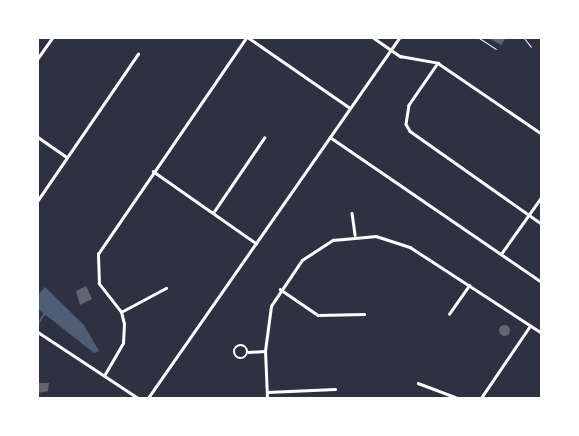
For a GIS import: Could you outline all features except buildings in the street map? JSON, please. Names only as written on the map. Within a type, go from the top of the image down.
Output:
[{"type":"street","points":[[38,58],[52,38]]},
{"type":"street","points":[[104,376],[124,343],[121,312],[102,292],[95,264],[103,244],[248,38],[350,108]]},
{"type":"street","points":[[374,38],[406,57],[438,63],[542,134]]},
{"type":"street","points":[[148,398],[399,38]]},
{"type":"street","points":[[38,200],[138,54]]},
{"type":"street","points":[[438,63],[409,105],[406,124],[410,131],[542,224]]},
{"type":"street","points":[[38,137],[67,157]]},
{"type":"street","points":[[330,137],[542,282]]},
{"type":"street","points":[[213,213],[264,138]]},
{"type":"street","points":[[153,171],[257,243]]},
{"type":"street","points":[[501,254],[542,196]]},
{"type":"street","points":[[352,213],[355,235]]},
{"type":"street","points":[[267,398],[265,351],[268,320],[280,289],[302,260],[316,249],[355,235],[410,247],[542,333]]},
{"type":"street","points":[[449,314],[469,285]]},
{"type":"street","points":[[121,312],[166,288]]},
{"type":"street","points":[[280,289],[318,315],[364,314]]},
{"type":"street","points":[[481,398],[530,326]]},
{"type":"street","points":[[38,332],[138,398]]},
{"type":"street","points":[[248,352],[242,345],[234,351],[241,359],[248,352],[265,351]]},
{"type":"street","points":[[418,383],[458,398]]},
{"type":"street","points":[[267,392],[335,389]]},
{"type":"path","points":[[478,38],[496,49]]},
{"type":"path","points":[[524,38],[531,47]]},
{"type":"water","points":[[45,287],[84,325],[99,351],[94,353],[38,309],[38,295]]},
{"type":"waterway","points":[[38,324],[44,314]]}]
